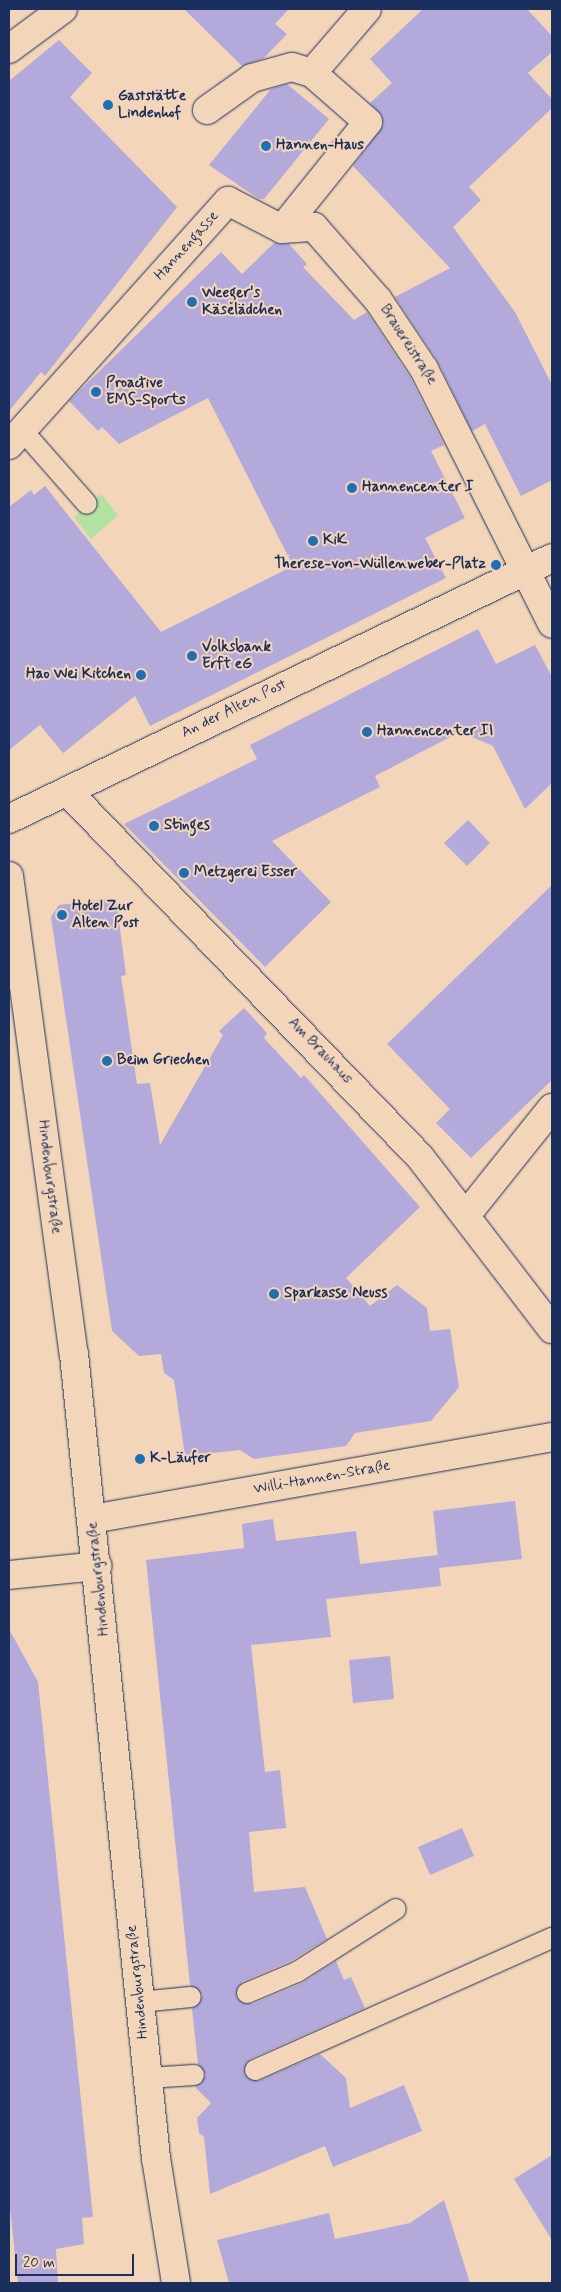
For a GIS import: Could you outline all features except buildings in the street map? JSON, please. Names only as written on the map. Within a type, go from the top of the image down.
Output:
[{"type":"street","points":[[9,49],[63,9]]},
{"type":"street","points":[[312,72],[367,9]]},
{"type":"street","points":[[207,110],[252,78],[292,67],[312,72],[368,122],[282,229]]},
{"type":"street","name":"Hannengasse","points":[[16,437],[53,405],[228,201],[282,229]]},
{"type":"street","name":"Brauereistraße","points":[[282,229],[314,227],[378,300],[442,399],[492,507],[525,570]]},
{"type":"street","points":[[552,558],[525,570],[552,624]]},
{"type":"street","name":"An der Alten Post","points":[[9,819],[460,599],[525,570]]},
{"type":"street","name":"Am Brauhaus","points":[[67,791],[382,1116],[466,1214],[552,1329]]},
{"type":"street","name":"Hindenburgstraße","points":[[9,876],[74,1354],[98,1566],[161,2199],[176,2283]]},
{"type":"street","points":[[466,1214],[552,1108]]},
{"type":"street","name":"Willi-Hannen-Straße","points":[[92,1519],[552,1437]]},
{"type":"street","points":[[9,1575],[98,1566]]},
{"type":"lane","points":[[16,437],[87,504]]},
{"type":"lane","points":[[247,1993],[298,1972],[396,1909]]},
{"type":"lane","points":[[255,2070],[552,1938]]},
{"type":"lane","points":[[140,2002],[190,1997]]},
{"type":"lane","points":[[148,2078],[194,2075]]},
{"type":"green space","points":[[101,494],[118,515],[91,539],[74,517]]},
{"type":"place","name":"Gaststätte Lindenhof","points":[[108,105]]},
{"type":"place","name":"Hannen-Haus","points":[[266,146]]},
{"type":"place","name":"Weeger's Käselädchen","points":[[192,302]]},
{"type":"place","name":"Proactive EMS-Sports","points":[[96,392]]},
{"type":"place","name":"Hannencenter I","points":[[352,488]]},
{"type":"place","name":"KiK","points":[[313,541]]},
{"type":"place","name":"Therese-von-Wüllenweber-Platz","points":[[496,565]]},
{"type":"place","name":"Volksbank Erft eG","points":[[192,656]]},
{"type":"place","name":"Hao Wei Kitchen","points":[[141,675]]},
{"type":"place","name":"Hannencenter II","points":[[367,732]]},
{"type":"place","name":"Stinges","points":[[154,826]]},
{"type":"place","name":"Metzgerei Esser","points":[[184,873]]},
{"type":"place","name":"Hotel Zur Alten Post","points":[[62,915]]},
{"type":"place","name":"Beim Griechen","points":[[107,1061]]},
{"type":"place","name":"Sparkasse Neuss","points":[[274,1294]]},
{"type":"place","name":"K-Läufer","points":[[140,1459]]}]
